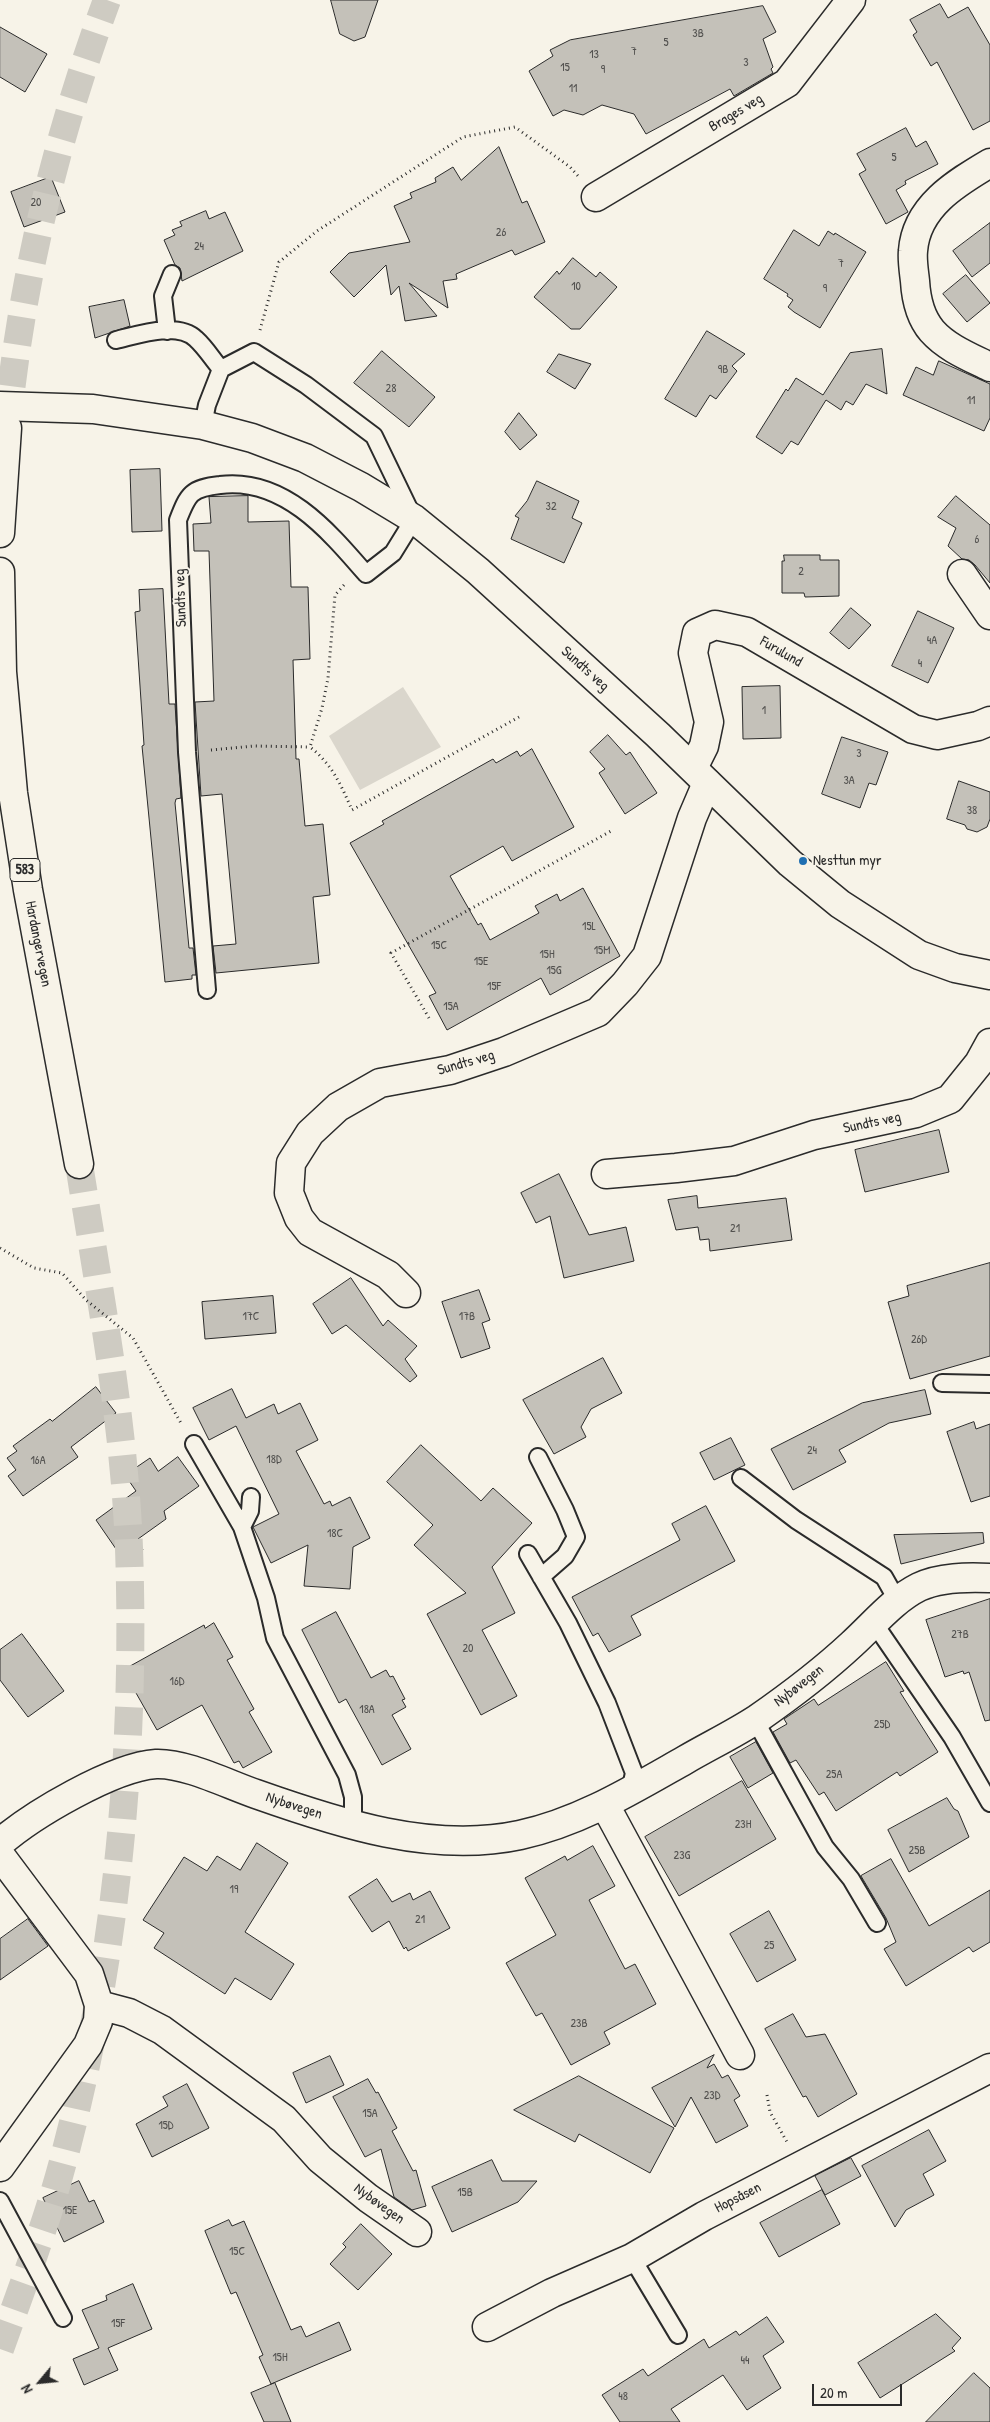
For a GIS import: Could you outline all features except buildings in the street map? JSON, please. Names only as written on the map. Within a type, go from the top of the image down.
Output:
[{"type":"street","name":"Brages veg","points":[[596,197],[787,83],[850,0]]},
{"type":"street","points":[[990,163],[961,180],[937,199],[922,221],[912,250],[917,301],[931,330],[948,346],[990,367]]},
{"type":"street","name":"Sundts veg","points":[[4,417],[94,409],[203,425],[252,438],[305,458],[361,486],[414,519],[478,571],[700,776],[790,863],[840,904],[919,955],[956,968],[990,975]]},
{"type":"street","points":[[0,533],[4,417]]},
{"type":"street","name":"Hardangervegen","points":[[0,572],[6,792],[28,890],[80,1164]]},
{"type":"street","points":[[962,574],[990,614]]},
{"type":"street","name":"Furulund","points":[[700,776],[709,722],[693,653],[697,633],[715,625],[747,632],[913,729],[937,735],[978,726],[990,721]]},
{"type":"street","name":"Sundts veg","points":[[406,1293],[388,1275],[310,1232],[299,1218],[290,1193],[291,1163],[310,1133],[338,1107],[380,1083],[450,1070],[504,1052],[598,1012],[625,984],[647,956],[692,818],[700,776]]},
{"type":"street","name":"Sundts veg","points":[[606,1174],[734,1161],[814,1135],[916,1113],[950,1099],[979,1063],[990,1044]]},
{"type":"street","name":"Nybøvegen","points":[[0,1843],[36,1815],[76,1794],[139,1766],[159,1764],[181,1767],[292,1807],[353,1824],[422,1839],[478,1840],[519,1835],[565,1822],[605,1805],[755,1720],[850,1646],[897,1600],[921,1586],[951,1578],[990,1578]]},
{"type":"street","points":[[605,1805],[740,2055]]},
{"type":"street","points":[[0,1855],[89,1974],[99,2005],[98,2021],[88,2045],[0,2167]]},
{"type":"street","name":"Nybøvegen","points":[[99,2005],[129,2013],[162,2030],[284,2118],[320,2159],[368,2198],[417,2232]]},
{"type":"street","name":"Hopsåsen","points":[[487,2326],[552,2293],[632,2258],[704,2216],[990,2068]]},
{"type":"lane","points":[[167,332],[163,296],[172,274]]},
{"type":"lane","points":[[116,340],[177,331],[195,338],[222,370]]},
{"type":"lane","points":[[203,425],[206,404],[222,370],[254,352]]},
{"type":"lane","name":"Sundts veg","points":[[254,352],[306,385],[374,436],[414,519]]},
{"type":"lane","name":"Sundts veg","points":[[207,990],[187,752],[178,520],[186,497],[200,487],[237,482],[280,494],[316,520],[361,569]]},
{"type":"lane","points":[[361,569],[366,574],[392,553],[414,519]]},
{"type":"lane","points":[[942,1383],[990,1384]]},
{"type":"lane","points":[[194,1444],[242,1527],[266,1598],[275,1638],[347,1775],[353,1797],[353,1824]]},
{"type":"lane","points":[[538,1457],[565,1510],[576,1537],[565,1556],[541,1577]]},
{"type":"lane","points":[[741,1478],[796,1520],[884,1577],[897,1600]]},
{"type":"lane","points":[[242,1527],[250,1511],[251,1497]]},
{"type":"lane","points":[[528,1554],[568,1623],[607,1703],[634,1773],[630,1791]]},
{"type":"lane","points":[[874,1623],[952,1737],[990,1803]]},
{"type":"lane","points":[[755,1720],[825,1847],[851,1879],[877,1922]]},
{"type":"lane","points":[[0,2201],[64,2318]]},
{"type":"lane","points":[[632,2258],[678,2335]]},
{"type":"path","points":[[254,352],[279,262],[317,231],[463,137],[515,127],[570,167],[596,197]]},
{"type":"path","points":[[310,747],[322,708],[328,678],[335,595],[361,569]]},
{"type":"path","points":[[187,752],[254,746],[310,747],[324,758],[335,772],[352,810],[520,717]]},
{"type":"path","points":[[429,1018],[391,953],[611,831]]},
{"type":"path","points":[[0,1248],[34,1268],[62,1273],[86,1300],[133,1338],[194,1444]]},
{"type":"path","points":[[767,2095],[770,2112],[801,2166]]},
{"type":"shaded area","points":[[403,687],[441,747],[360,790],[329,736]]},
{"type":"tunnel","points":[[7,428],[21,319],[43,211],[72,104],[107,0]]},
{"type":"tunnel","points":[[0,2349],[51,2203],[83,2079],[110,1929],[126,1777],[130,1624],[126,1500],[110,1355],[79,1164]]},
{"type":"place","name":"Nesttun myr","points":[[803,861]]}]
